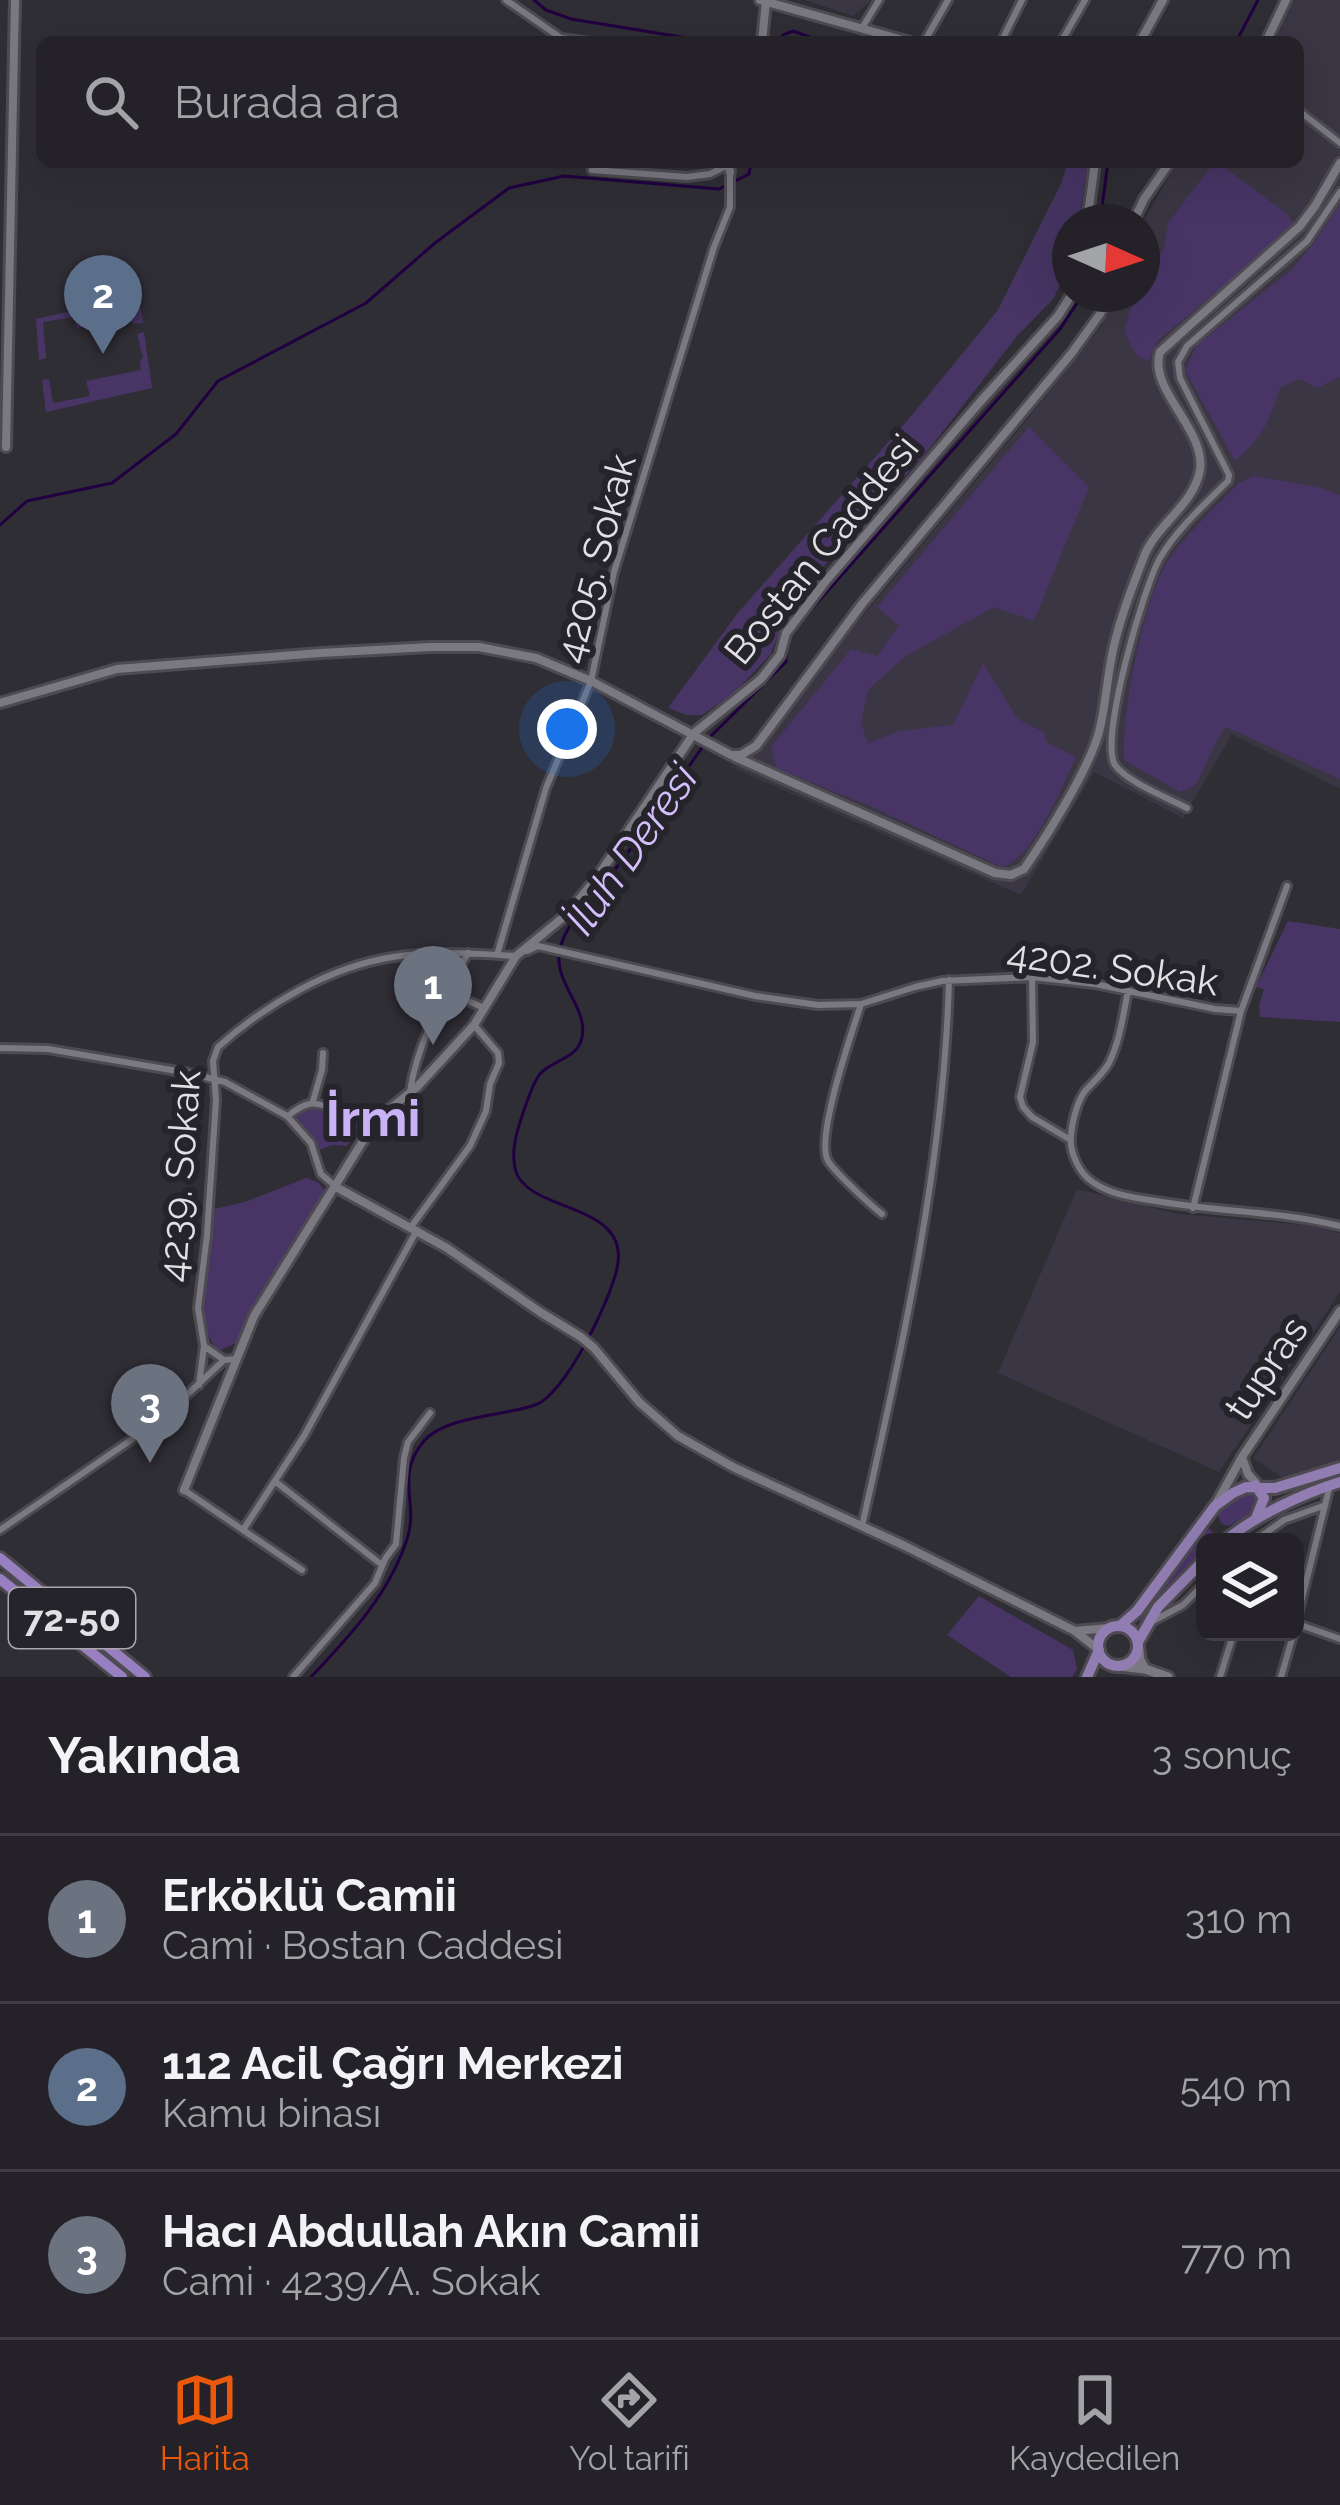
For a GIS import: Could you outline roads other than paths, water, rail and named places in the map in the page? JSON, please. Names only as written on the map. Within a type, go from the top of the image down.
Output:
[{"type":"highway","name":"72-50","points":[[0,1558],[145,1677]]},
{"type":"highway","name":"72-50","points":[[0,1579],[122,1677]]},
{"type":"main road","points":[[1087,1677],[1100,1637],[1137,1612],[1215,1506],[1255,1485],[1275,1489],[1340,1468]]},
{"type":"main road","points":[[1215,1506],[1218,1527],[1236,1532],[1334,1483]]},
{"type":"main road","points":[[1255,1485],[1264,1498],[1256,1519]]},
{"type":"main road","points":[[1104,1676],[1135,1655],[1158,1606],[1195,1570]]},
{"type":"main road","points":[[1114,1627],[1133,1633],[1145,1669]]},
{"type":"main road","points":[[1099,1650],[1108,1663],[1168,1677]]},
{"type":"street","points":[[6,447],[15,0]]},
{"type":"street","points":[[506,0],[557,36]]},
{"type":"street","points":[[861,29],[879,0]]},
{"type":"street","points":[[927,36],[948,0]]},
{"type":"street","points":[[1003,36],[1022,0]]},
{"type":"street","points":[[1064,36],[1084,0]]},
{"type":"street","points":[[1143,36],[1162,0]]},
{"type":"street","points":[[1269,36],[1286,0]]},
{"type":"street","points":[[762,36],[764,1],[887,36]]},
{"type":"street","points":[[1304,115],[1340,143]]},
{"type":"street","points":[[0,125],[13,126]]},
{"type":"street","points":[[0,703],[117,669],[164,663],[430,647],[518,653],[591,681],[726,753],[995,873],[1011,875],[1024,869],[1096,742],[1119,625],[1146,552],[1199,475],[1193,439],[1158,370],[1160,352],[1300,226],[1340,163]]},
{"type":"street","points":[[666,176],[667,168]]},
{"type":"street","points":[[592,170],[666,176],[710,175],[725,168]]},
{"type":"street","name":"4205. Sokak","points":[[497,955],[546,788],[591,681],[625,533],[730,207],[729,168]]},
{"type":"street","points":[[1089,204],[1094,168]]},
{"type":"street","points":[[1142,204],[1166,168]]},
{"type":"street","points":[[1187,808],[1118,768],[1112,756],[1128,649],[1156,565],[1228,481],[1180,378],[1179,357],[1307,241],[1340,192]]},
{"type":"street","name":"Bostan Caddesi","points":[[184,1490],[254,1316],[380,1115],[432,1073],[474,1025],[516,956],[566,915],[596,879],[696,735],[761,679],[780,655],[787,633],[825,582],[1059,312]]},
{"type":"street","points":[[726,753],[741,755],[756,746],[862,604],[1101,312]]},
{"type":"street","points":[[1193,1208],[1241,1011],[1288,886]]},
{"type":"street","name":"4239. Sokak","points":[[199,1385],[204,1346],[198,1307],[216,1100],[212,1060],[218,1048],[291,995],[376,960],[468,953],[516,956],[538,946],[556,950]]},
{"type":"street","name":"4202. Sokak","points":[[556,950],[818,1006],[861,1004],[949,980],[1032,977],[1241,1011]]},
{"type":"street","points":[[410,1092],[420,1048],[468,953]]},
{"type":"street","points":[[1032,977],[1033,1042],[1020,1097],[1032,1117],[1070,1140]]},
{"type":"street","points":[[862,1526],[910,1314],[936,1143],[949,980]]},
{"type":"street","points":[[1128,991],[1114,1052],[1081,1096],[1070,1140],[1079,1168],[1096,1185],[1131,1197],[1340,1226]]},
{"type":"street","points":[[448,992],[484,1008]]},
{"type":"street","points":[[861,1004],[824,1147],[828,1163],[882,1214]]},
{"type":"street","points":[[243,1530],[276,1482],[414,1228],[470,1146],[499,1063],[498,1053],[474,1025]]},
{"type":"street","points":[[0,1048],[48,1049],[225,1082],[287,1116],[311,1143],[321,1174],[336,1187],[414,1228],[580,1337],[639,1402],[678,1436],[733,1468],[1075,1631],[1099,1650]]},
{"type":"street","points":[[313,1101],[323,1052]]},
{"type":"street","points":[[287,1116],[313,1101],[380,1115]]},
{"type":"street","name":"tupras","points":[[1215,1506],[1242,1457],[1340,1311]]},
{"type":"street","points":[[204,1346],[224,1360],[237,1359]]},
{"type":"street","points":[[0,1530],[160,1420],[224,1360]]},
{"type":"street","points":[[293,1677],[375,1582],[396,1544],[408,1442],[430,1413]]},
{"type":"street","points":[[1242,1457],[1255,1485]]},
{"type":"street","points":[[276,1482],[383,1566]]},
{"type":"street","points":[[1304,1590],[1334,1483]]},
{"type":"street","points":[[184,1490],[302,1570]]},
{"type":"street","points":[[1265,1533],[1325,1504]]},
{"type":"street","points":[[1148,1623],[1183,1605],[1196,1591]]},
{"type":"street","points":[[1075,1631],[1114,1627]]},
{"type":"street","points":[[1304,1629],[1340,1639]]},
{"type":"street","points":[[1220,1677],[1231,1641]]},
{"type":"street","points":[[1281,1677],[1291,1641]]},
{"type":"waterway","points":[[534,0],[571,19],[675,36]]},
{"type":"waterway","name":"İluh Deresi","points":[[1239,36],[1258,0]]},
{"type":"waterway","points":[[782,36],[793,31],[807,36]]},
{"type":"waterway","points":[[0,525],[27,501],[112,483],[176,434],[218,381],[366,303],[509,188],[564,176],[719,189],[749,174],[750,168]]},
{"type":"waterway","name":"İluh Deresi","points":[[1102,204],[1107,168]]},
{"type":"waterway","name":"İluh Deresi","points":[[709,738],[786,662],[792,631],[1071,312]]},
{"type":"waterway","name":"İluh Deresi","points":[[311,1677],[368,1612],[401,1556],[410,1523],[411,1465],[424,1441],[446,1426],[522,1409],[547,1398],[573,1365],[606,1301],[617,1268],[618,1248],[611,1233],[582,1213],[530,1189],[516,1170],[515,1142],[537,1079],[574,1052],[581,1041],[581,1019],[559,966],[562,942],[703,746]]},
{"type":"place","name":"112 Acil Çağrı Merkezi","points":[[103,354]]},
{"type":"place","name":"Erköklü Camii","points":[[433,1045]]},
{"type":"place","name":"Hacı Abdullah Akın Camii","points":[[150,1463]]},
{"type":"district","name":"İrmi","points":[[373,1118]]}]
